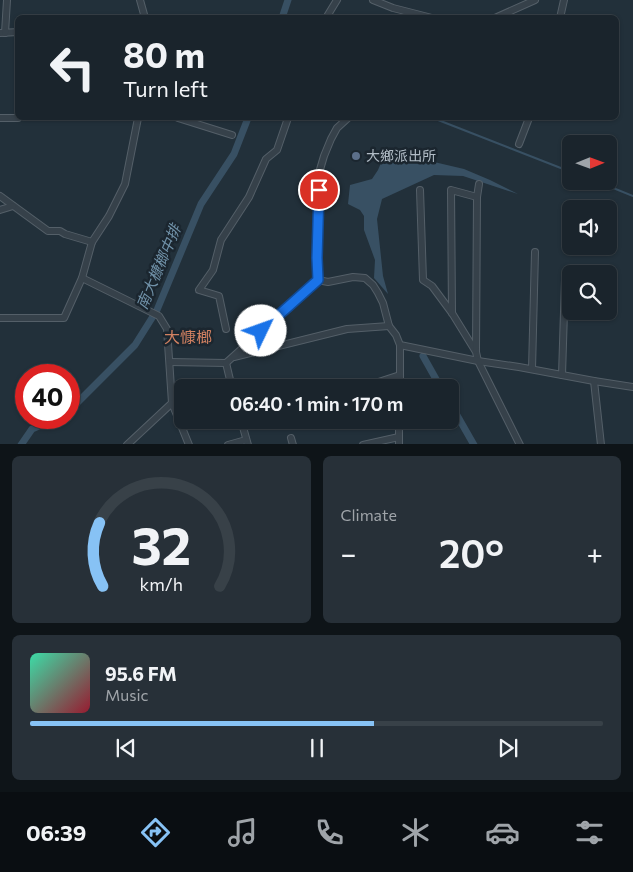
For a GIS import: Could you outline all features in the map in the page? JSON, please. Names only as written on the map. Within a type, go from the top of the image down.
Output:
[{"type":"street","points":[[3,33],[7,0]]},
{"type":"street","points":[[140,0],[144,15]]},
{"type":"street","points":[[328,15],[337,0]]},
{"type":"street","points":[[373,0],[393,8],[420,15]]},
{"type":"street","points":[[502,15],[535,0]]},
{"type":"street","points":[[561,15],[564,0]]},
{"type":"street","points":[[0,118],[15,118]]},
{"type":"street","points":[[0,318],[64,318],[82,278],[92,242],[109,216],[125,184],[138,120]]},
{"type":"street","points":[[184,120],[232,135]]},
{"type":"street","points":[[226,328],[219,296],[199,290],[213,270],[221,240],[249,197],[266,159],[277,150],[287,120]]},
{"type":"street","points":[[318,280],[319,173],[331,139],[337,128],[346,120]]},
{"type":"street","points":[[519,144],[528,120]]},
{"type":"street","points":[[479,184],[477,197],[476,352],[478,361],[520,444]]},
{"type":"street","points":[[420,190],[423,280],[432,286],[452,313],[476,352]]},
{"type":"street","points":[[452,313],[450,190],[477,197]]},
{"type":"street","points":[[0,196],[48,231],[60,231],[92,242]]},
{"type":"street","points":[[0,210],[13,206]]},
{"type":"street","points":[[532,369],[535,252]]},
{"type":"street","points":[[318,280],[328,282],[353,277],[365,278],[373,285],[383,303],[389,326],[400,345],[400,379]]},
{"type":"street","points":[[82,278],[159,316],[167,329],[172,403],[189,444]]},
{"type":"street","points":[[170,362],[226,363],[318,280]]},
{"type":"street","points":[[562,375],[564,320]]},
{"type":"street","points":[[233,357],[347,329],[389,326]]},
{"type":"street","points":[[400,345],[478,361],[633,387]]},
{"type":"street","points":[[226,363],[230,379]]},
{"type":"street","points":[[388,379],[400,375]]},
{"type":"street","points":[[594,381],[601,444]]},
{"type":"street","points":[[127,444],[172,403]]},
{"type":"street","points":[[228,444],[247,442],[243,429]]},
{"type":"street","points":[[363,444],[399,441]]},
{"type":"water","points":[[386,151],[408,160],[417,158],[464,169],[518,194],[463,176],[434,175],[382,199],[377,219],[383,276],[388,294],[374,278],[375,260],[364,230],[364,216],[360,210],[348,204],[350,185],[372,179]]},
{"type":"waterway","name":"南大槺榔中排","points":[[283,15],[288,0]]},
{"type":"waterway","name":"南大槺榔中排","points":[[80,400],[135,345],[157,310],[201,204],[234,154],[247,120]]},
{"type":"waterway","points":[[438,120],[562,168]]},
{"type":"waterway","points":[[618,190],[633,196]]},
{"type":"waterway","name":"南大槺榔中排","points":[[423,356],[436,379]]},
{"type":"waterway","name":"南大槺榔中排","points":[[459,419],[473,444]]},
{"type":"waterway","name":"南大槺榔中排","points":[[22,444],[32,429]]},
{"type":"place","name":"大鄉派出所","points":[[356,156]]},
{"type":"district","name":"大慷榔","points":[[188,337]]},
{"type":"route","points":[[261,331],[318,280],[319,190]]}]
